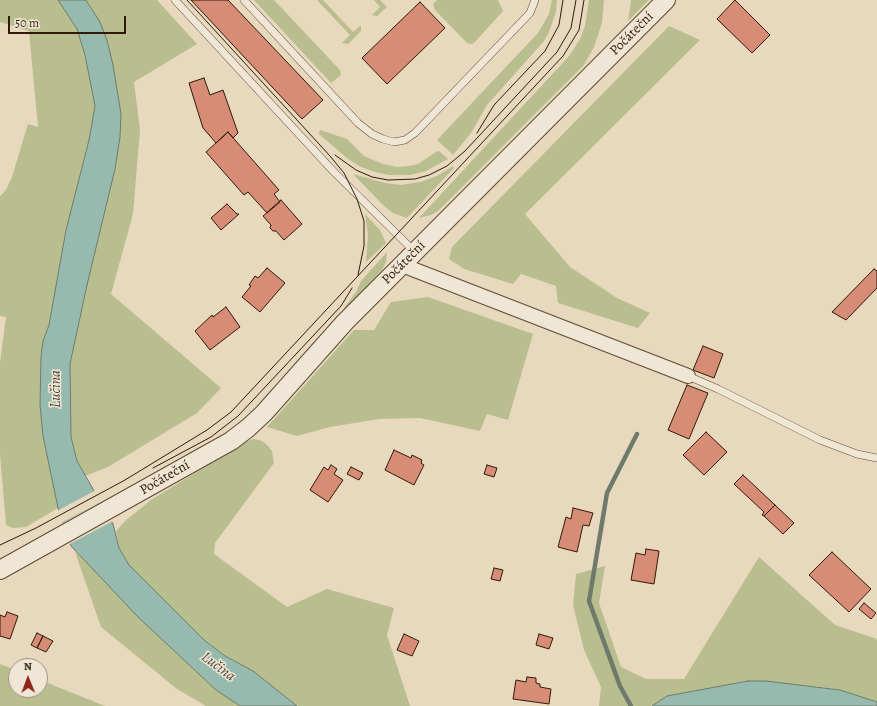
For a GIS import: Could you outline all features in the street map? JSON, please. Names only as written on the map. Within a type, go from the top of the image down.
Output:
[{"type":"street","name":"Počáteční","points":[[0,570],[231,441],[248,428],[264,413],[345,322],[666,0]]},
{"type":"street","points":[[402,265],[532,315],[636,358],[688,376]]},
{"type":"lane","points":[[175,0],[334,172],[416,252]]},
{"type":"lane","points":[[244,0],[358,123],[372,134],[394,142],[405,140],[415,133],[530,13],[535,0]]},
{"type":"lane","points":[[688,376],[718,389],[820,440],[857,454],[877,458]]},
{"type":"green space","points":[[0,0],[58,0],[77,29],[85,55],[95,106],[89,140],[66,230],[49,325],[43,341],[41,357],[40,405],[43,436],[58,508],[26,527],[13,528],[6,525],[0,454],[0,363],[6,317],[0,316],[0,196],[6,190],[12,177],[28,124],[38,127],[29,31],[0,22]]},
{"type":"green space","points":[[86,0],[157,0],[197,44],[134,82],[140,130],[133,214],[111,294],[221,388],[197,413],[108,467],[85,476],[77,461],[71,437],[70,364],[115,169],[120,137],[121,114],[107,40]]},
{"type":"green space","points":[[254,0],[274,0],[340,70],[341,75],[331,83]]},
{"type":"green space","points":[[317,0],[323,0],[353,32],[361,25],[361,31],[348,44],[342,43],[350,35]]},
{"type":"green space","points":[[374,0],[380,0],[387,7],[377,16],[372,15],[380,7]]},
{"type":"green space","points":[[437,0],[498,0],[503,11],[474,43],[471,44],[467,43],[435,10],[433,4]]},
{"type":"green space","points":[[552,0],[557,0],[556,12],[544,41],[487,105],[471,133],[453,155],[437,140],[538,33],[549,14]]},
{"type":"green space","points":[[589,0],[604,0],[602,23],[594,47],[584,65],[438,211],[431,215],[419,218],[570,55],[580,39],[585,26]]},
{"type":"green space","points":[[631,0],[649,0],[628,21]]},
{"type":"green space","points":[[669,26],[700,40],[525,214],[570,267],[617,298],[650,313],[638,328],[558,303],[556,286],[521,274],[513,284],[464,269],[449,259],[452,247]]},
{"type":"green space","points":[[320,130],[347,139],[364,156],[383,164],[397,167],[418,164],[439,151],[448,159],[426,171],[410,175],[389,175],[375,172],[361,167],[348,159],[319,134]]},
{"type":"green space","points":[[453,166],[454,168],[407,218],[393,213],[384,206],[353,174],[385,183],[401,185],[420,182],[437,176]]},
{"type":"green space","points":[[365,214],[380,230],[386,243],[366,262],[368,235]]},
{"type":"green space","points":[[387,252],[386,262],[382,270],[346,310],[344,308],[356,292],[361,281]]},
{"type":"green space","points":[[428,297],[533,334],[508,420],[487,414],[480,431],[420,418],[379,419],[330,427],[297,436],[267,427],[354,330],[374,330],[391,302]]},
{"type":"green space","points":[[254,439],[262,441],[272,451],[274,463],[215,543],[214,554],[287,607],[327,589],[394,608],[387,635],[410,706],[297,706],[253,671],[225,656],[204,640],[129,565],[119,548],[116,531],[125,521],[151,500],[245,442]]},
{"type":"green space","points":[[75,552],[95,569],[166,643],[216,690],[240,706],[206,706],[177,689],[101,627]]},
{"type":"green space","points":[[759,557],[835,625],[877,639],[877,702],[840,690],[748,681],[667,696],[652,706],[599,706],[601,687],[584,650],[573,605],[576,574],[605,566],[599,603],[621,667],[646,679],[684,679]]},
{"type":"green space","points":[[0,664],[8,667],[8,698],[48,698],[48,683],[105,706],[0,706]]},
{"type":"water","name":"Lučina","points":[[58,0],[86,0],[100,22],[107,40],[113,65],[121,114],[120,137],[115,169],[70,364],[71,437],[77,461],[113,524],[119,548],[129,565],[204,640],[225,656],[253,671],[297,706],[240,706],[216,690],[138,617],[71,546],[58,508],[43,436],[40,405],[41,357],[43,341],[49,325],[66,230],[89,140],[95,106],[85,55],[77,29]]},
{"type":"water","points":[[748,681],[766,681],[840,690],[877,702],[877,706],[652,706],[667,696]]},
{"type":"pier","points":[[96,490],[102,501],[61,523],[57,511]]},
{"type":"pier","points":[[102,501],[113,521],[68,545],[61,524]]},
{"type":"building","points":[[191,0],[228,0],[323,100],[302,119]]},
{"type":"building","points":[[735,0],[770,35],[752,53],[717,19]]},
{"type":"building","points":[[420,2],[445,28],[387,84],[362,58]]},
{"type":"building","points":[[204,78],[210,95],[223,90],[238,133],[233,138],[228,132],[216,143],[203,128],[189,83]]},
{"type":"building","points":[[228,132],[279,190],[274,194],[280,202],[267,213],[248,192],[244,195],[206,152]]},
{"type":"building","points":[[281,200],[302,224],[284,240],[276,231],[273,231],[270,228],[271,225],[263,216]]},
{"type":"building","points":[[227,204],[237,214],[239,214],[221,230],[211,218]]},
{"type":"building","points":[[267,268],[285,283],[260,312],[242,297],[251,286],[249,285],[255,276],[258,278]]},
{"type":"building","points":[[874,269],[877,271],[877,288],[846,320],[832,312]]},
{"type":"building","points":[[226,307],[240,327],[210,350],[195,331],[212,315],[213,317]]},
{"type":"building","points":[[703,346],[723,354],[714,378],[693,370]]},
{"type":"building","points":[[687,385],[708,393],[689,439],[668,430]]},
{"type":"building","points":[[706,432],[727,452],[704,475],[683,455]]},
{"type":"building","points":[[394,450],[411,458],[412,455],[422,460],[421,463],[424,465],[414,485],[385,470]]},
{"type":"building","points":[[331,465],[337,469],[334,474],[343,480],[328,502],[310,490],[324,467],[328,470]]},
{"type":"building","points":[[487,465],[497,468],[494,477],[484,474]]},
{"type":"building","points":[[351,467],[363,473],[359,480],[347,474]]},
{"type":"building","points":[[743,475],[775,505],[764,516],[762,515],[764,512],[734,484]]},
{"type":"building","points":[[775,505],[794,523],[783,534],[764,516]]},
{"type":"building","points":[[573,508],[593,513],[589,526],[583,525],[577,552],[558,547],[566,517],[571,519]]},
{"type":"building","points":[[646,549],[659,551],[654,584],[631,580],[636,553],[645,555]]},
{"type":"building","points":[[832,552],[871,589],[849,612],[809,575]]},
{"type":"building","points":[[494,568],[503,570],[500,581],[491,579]]},
{"type":"building","points":[[864,603],[876,613],[871,619],[859,609]]},
{"type":"building","points":[[7,612],[18,616],[10,639],[0,636],[0,615],[5,617]]},
{"type":"building","points":[[37,633],[43,636],[37,648],[31,645]]},
{"type":"building","points":[[404,634],[419,641],[412,656],[397,650]]},
{"type":"building","points":[[539,634],[553,638],[549,649],[536,645]]},
{"type":"building","points":[[43,636],[53,641],[46,652],[37,648]]},
{"type":"building","points":[[527,677],[536,678],[536,683],[540,684],[540,687],[551,689],[549,704],[513,699],[516,680],[526,682]]},
{"type":"waterway","points":[[631,706],[620,686],[589,601],[607,493],[637,434]]},
{"type":"tram line","points":[[187,0],[344,173],[357,199],[364,221],[364,246],[358,275]]},
{"type":"tram line","points":[[477,133],[494,105],[545,51],[559,25],[563,0]]},
{"type":"tram line","points":[[335,155],[356,170],[372,177],[388,180],[415,179],[429,175],[447,166],[465,151],[557,52],[571,28],[576,0]]},
{"type":"tram line","points":[[0,545],[36,528],[125,480],[207,430],[231,412],[563,56],[579,30],[584,0]]},
{"type":"tram line","points":[[153,468],[211,437],[238,416],[341,306],[352,288]]}]
